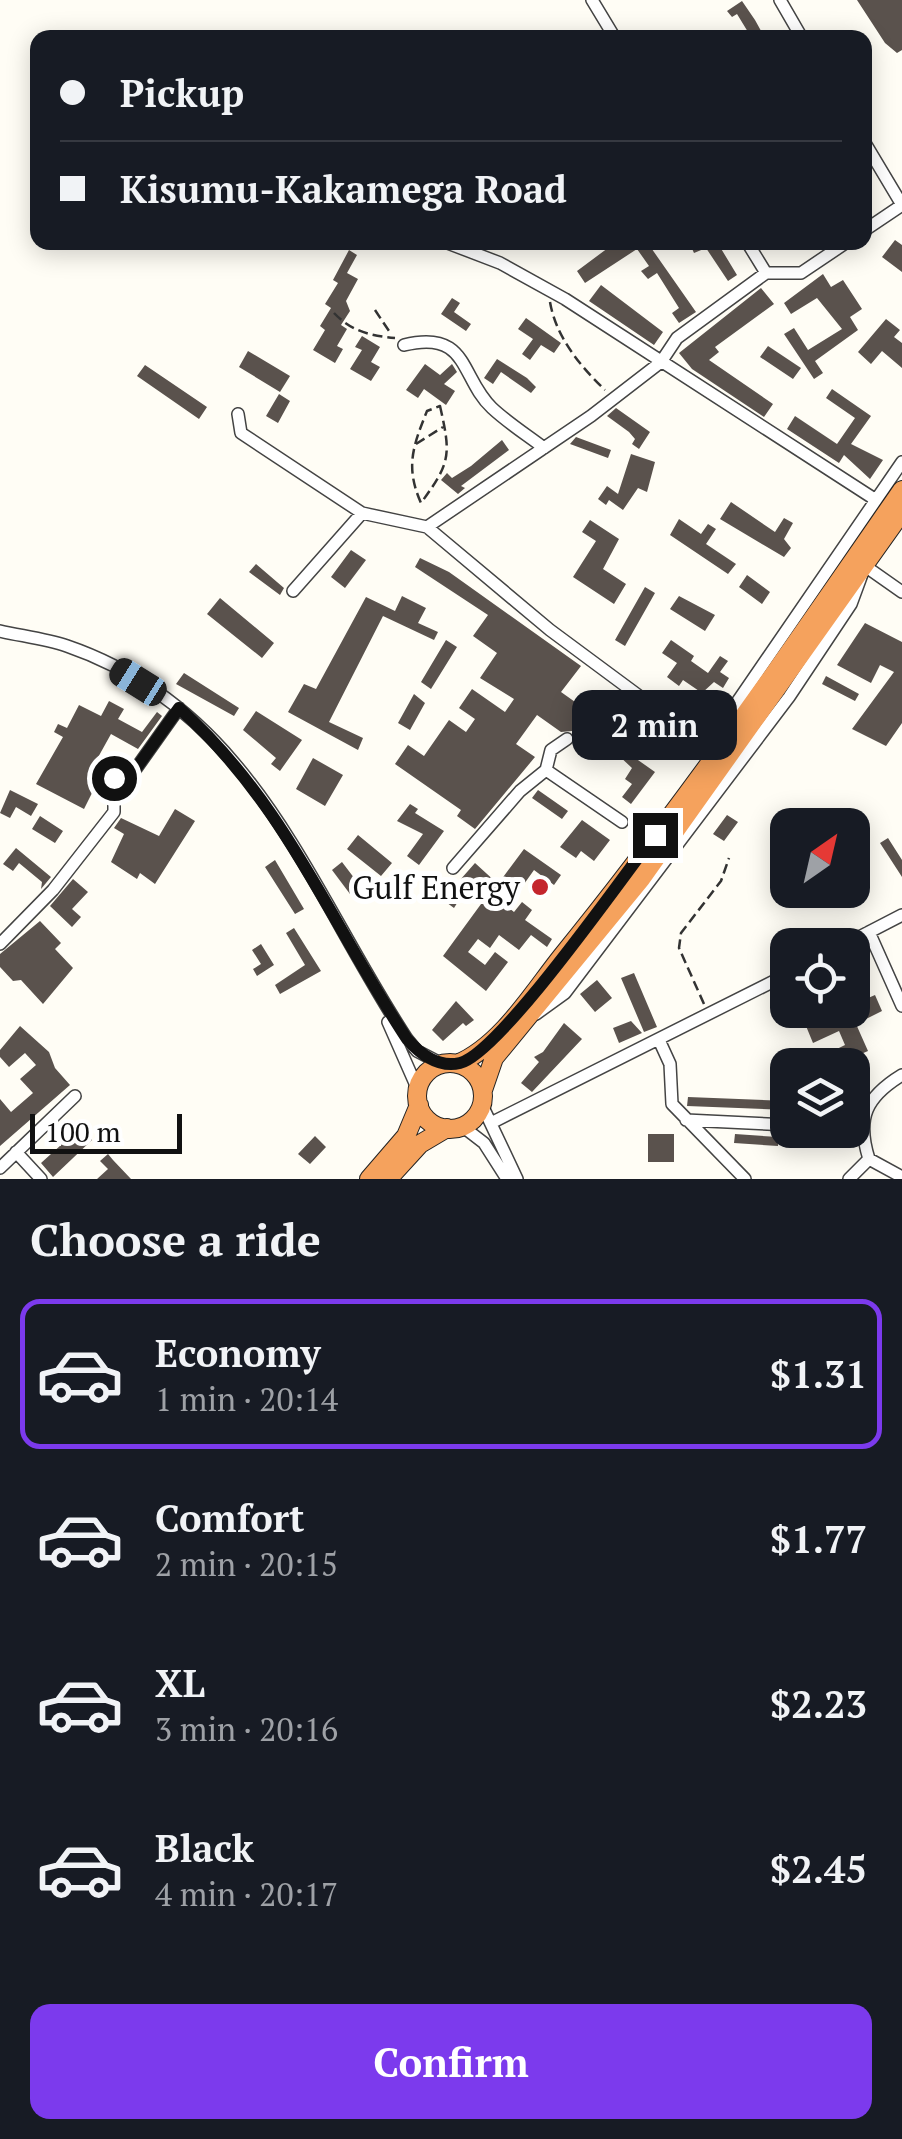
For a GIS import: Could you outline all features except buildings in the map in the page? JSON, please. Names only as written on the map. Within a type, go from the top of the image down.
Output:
[{"type":"highway","points":[[369,1179],[418,1118],[419,1098],[429,1071],[450,1064],[499,1031],[545,977],[902,490]]},
{"type":"highway","points":[[388,1179],[420,1144],[475,1118],[486,1071],[641,879],[902,511]]},
{"type":"highway","points":[[450,1064],[471,1070],[482,1097]]},
{"type":"highway","points":[[419,1098],[433,1123],[455,1127]]},
{"type":"street","points":[[592,0],[610,30]]},
{"type":"street","points":[[780,0],[797,30]]},
{"type":"street","points":[[872,155],[902,205],[872,225]]},
{"type":"street","points":[[466,250],[566,299],[876,500]]},
{"type":"street","points":[[752,250],[766,273]]},
{"type":"street","points":[[428,527],[614,398],[661,362],[677,338],[766,273],[802,273],[835,250]]},
{"type":"street","points":[[404,345],[423,340],[444,346],[465,362],[492,408],[544,448]]},
{"type":"street","points":[[238,414],[242,433],[362,513],[409,519],[428,527],[550,630],[712,750],[902,462]]},
{"type":"street","points":[[293,591],[362,513]]},
{"type":"street","points":[[866,566],[902,592]]},
{"type":"street","points":[[0,632],[64,645],[96,658],[179,708],[215,740],[275,813],[407,1039],[417,1051],[450,1064]]},
{"type":"street","points":[[0,944],[53,890],[114,812],[107,778],[122,782],[130,777],[179,708]]},
{"type":"street","points":[[453,868],[520,792],[546,770],[551,750],[567,738]]},
{"type":"street","points":[[546,770],[622,822]]},
{"type":"street","points":[[870,932],[902,916]]},
{"type":"street","points":[[870,934],[902,1006]]},
{"type":"street","points":[[369,976],[419,1098]]},
{"type":"street","points":[[491,1123],[770,983]]},
{"type":"street","points":[[659,1040],[670,1064],[672,1104],[745,1179]]},
{"type":"street","points":[[870,1101],[902,1074]]},
{"type":"street","points":[[0,1168],[74,1096]]},
{"type":"street","points":[[482,1097],[517,1179]]},
{"type":"street","points":[[686,1120],[770,1124]]},
{"type":"street","points":[[455,1127],[484,1144],[508,1179]]},
{"type":"street","points":[[864,1148],[868,1159],[902,1177]]},
{"type":"street","points":[[16,1152],[41,1179]]},
{"type":"street","points":[[849,1179],[868,1159]]},
{"type":"path","points":[[550,302],[554,322],[571,351],[614,398]]},
{"type":"path","points":[[374,310],[404,345]]},
{"type":"path","points":[[334,312],[363,334],[381,340],[392,335]]},
{"type":"path","points":[[440,406],[449,456],[442,474],[421,502],[410,470],[414,446],[427,410],[440,406]]},
{"type":"path","points":[[414,446],[444,426]]},
{"type":"path","points":[[708,1015],[679,948],[681,933],[721,882],[729,858]]},
{"type":"place","name":"Gulf Energy","points":[[540,887]]},
{"type":"route","points":[[114,778],[122,782],[130,777],[179,708],[215,740],[275,813],[407,1039],[417,1051],[442,1064],[468,1060],[499,1031],[655,835]]}]
